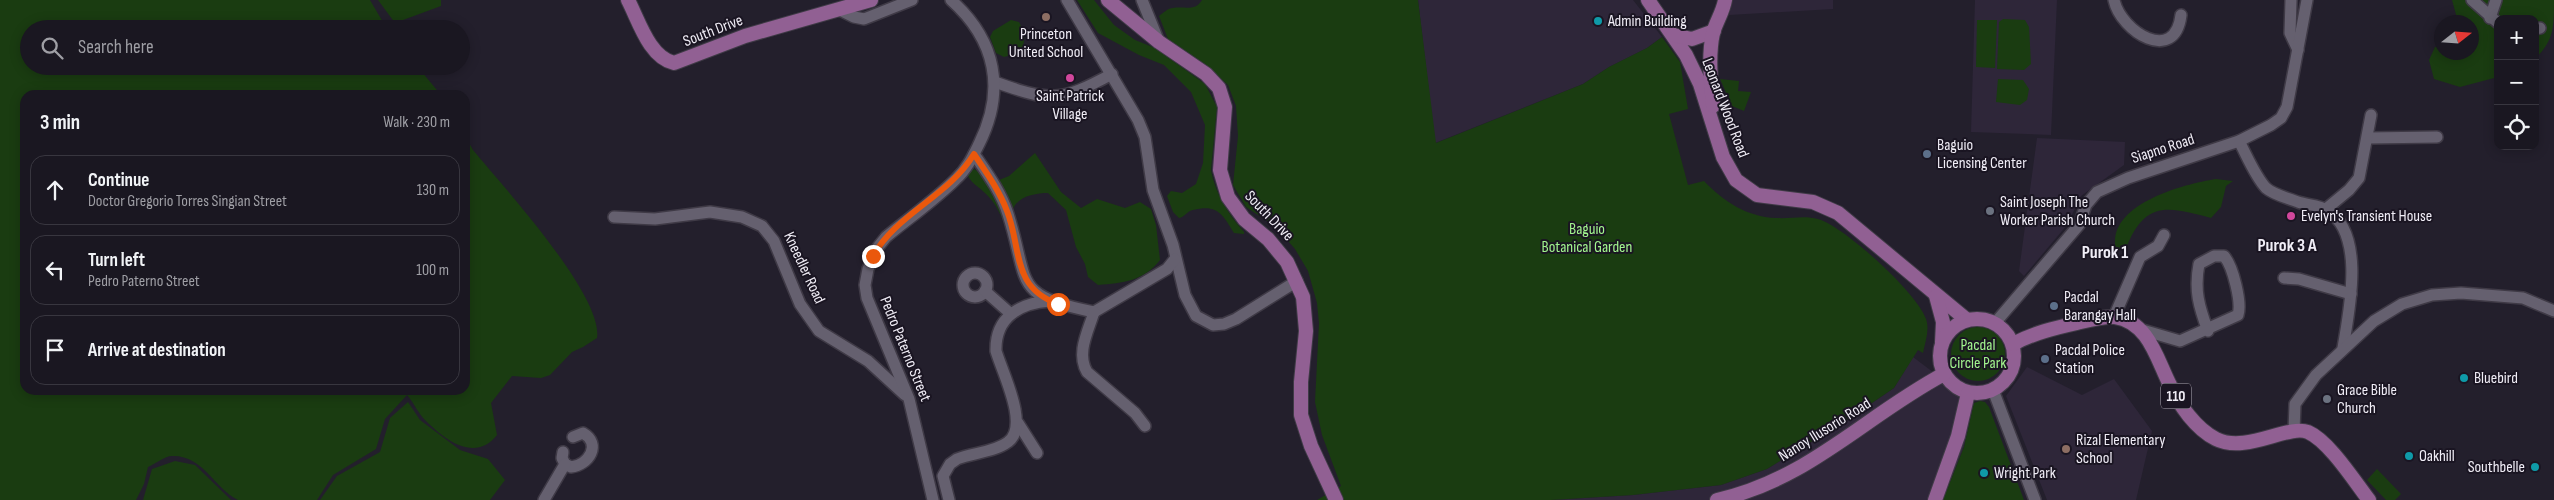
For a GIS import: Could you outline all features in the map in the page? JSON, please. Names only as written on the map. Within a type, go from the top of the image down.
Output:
[{"type":"main road","name":"South Drive","points":[[628,0],[656,54],[664,61],[674,64],[745,36],[871,0]]},
{"type":"main road","name":"South Drive","points":[[1108,0],[1159,42],[1206,74],[1219,88],[1224,107],[1220,170],[1228,197],[1244,219],[1278,249],[1297,281],[1303,297],[1306,331],[1300,382],[1301,415],[1311,446],[1336,500]]},
{"type":"main road","name":"Leonard Wood Road","points":[[1648,0],[1673,35],[1700,84],[1728,169],[1746,188],[1757,195],[1813,202],[1838,213],[1936,296],[1943,298],[1967,320]]},
{"type":"main road","points":[[1711,119],[1710,56],[1714,31],[1726,0]]},
{"type":"main road","points":[[1673,35],[1692,39],[1714,31]]},
{"type":"main road","points":[[1936,296],[1943,322],[1940,354],[1944,374],[1958,389],[1968,393],[1981,394],[1993,390],[2009,376],[2015,360],[2013,344],[2006,332],[1995,323],[1978,318],[1967,320],[1952,328],[1942,342]]},
{"type":"main road","points":[[2013,344],[2028,336],[2073,324],[2114,317]]},
{"type":"main road","name":"110","points":[[2114,317],[2125,320],[2139,329],[2150,341],[2170,387],[2182,406],[2207,434],[2226,443],[2260,441],[2294,431]]},
{"type":"main road","name":"Nanoy Ilusorio Road","points":[[1717,500],[1743,493],[1773,481],[1815,460],[1944,374]]},
{"type":"main road","points":[[1935,500],[1958,436],[1968,393]]},
{"type":"main road","points":[[2294,431],[2306,431],[2315,436],[2369,500]]},
{"type":"street","points":[[840,10],[854,17],[864,19],[912,0]]},
{"type":"street","name":"Pedro Paterno Street","points":[[933,500],[909,399],[888,346],[870,308],[865,284],[868,269],[878,247],[886,237],[957,179],[974,154],[989,123],[995,82],[993,68],[984,43],[969,19],[951,0]]},
{"type":"street","points":[[1067,0],[1138,120],[1144,137],[1153,190],[1173,265],[1189,306],[1203,322],[1213,325],[1236,319],[1297,281]]},
{"type":"street","points":[[1142,0],[1159,42]]},
{"type":"street","points":[[2114,0],[2126,24],[2144,38],[2154,41],[2166,39],[2174,33],[2180,24],[2181,15]]},
{"type":"street","points":[[2291,0],[2290,33],[2298,50]]},
{"type":"street","name":"Siapno Road","points":[[1995,323],[2079,225],[2086,205],[2097,192],[2128,178],[2239,141],[2281,118],[2287,107],[2307,0]]},
{"type":"street","points":[[2472,0],[2494,20]]},
{"type":"street","points":[[2494,15],[2496,0]]},
{"type":"street","points":[[995,82],[1033,95],[1056,97],[1077,92],[1112,74]]},
{"type":"street","points":[[2326,209],[2349,190],[2358,178],[2368,138],[2371,115]]},
{"type":"street","points":[[2368,138],[2437,137]]},
{"type":"street","points":[[2239,141],[2267,188],[2285,198],[2326,209],[2335,216],[2347,236],[2352,267],[2351,294],[2343,348]]},
{"type":"street","points":[[974,154],[999,192],[1008,213],[1022,272],[1030,288],[1050,301],[1094,312]]},
{"type":"street","name":"Kneedler Road","points":[[614,217],[656,219],[710,212],[742,217],[762,226],[774,241],[800,304],[820,331],[868,361],[909,399]]},
{"type":"street","points":[[2114,317],[2140,257],[2158,246],[2164,235]]},
{"type":"street","points":[[2139,329],[2180,341],[2208,330],[2235,318],[2239,313],[2233,270],[2230,262],[2224,256],[2214,256],[2199,264],[2196,299],[2208,330]]},
{"type":"street","points":[[1145,426],[1135,413],[1087,372],[1083,365],[1081,352],[1094,312],[1173,265]]},
{"type":"street","points":[[2284,278],[2298,279],[2351,294]]},
{"type":"street","points":[[1030,288],[997,337],[996,351],[1018,423],[1038,453]]},
{"type":"street","points":[[985,291],[1015,310],[1050,301]]},
{"type":"street","points":[[2294,431],[2295,404],[2316,375],[2374,321],[2402,304],[2432,295],[2461,293],[2523,298],[2554,311]]},
{"type":"street","points":[[1993,390],[2035,500]]},
{"type":"street","points":[[949,500],[943,476],[950,464],[957,459],[1008,442],[1017,431],[1018,423]]},
{"type":"street","points":[[564,464],[571,467],[579,465],[592,452],[593,443],[587,436],[579,433],[573,437]]},
{"type":"street","points":[[544,500],[564,464],[563,452]]},
{"type":"shaded area","points":[[1418,0],[1633,0],[1662,37],[1647,48],[1609,67],[1583,84],[1435,143]]},
{"type":"shaded area","points":[[1733,0],[1833,0],[1833,9],[1729,15]]},
{"type":"shaded area","points":[[1975,0],[2057,0],[2051,135],[1971,132]]},
{"type":"shaded area","points":[[2037,138],[2125,142],[2124,165],[2081,196],[2067,225],[2024,276],[2019,271]]},
{"type":"shaded area","points":[[1913,357],[1974,403],[1964,447],[1943,500],[1551,500],[1633,495],[1721,485],[1767,469],[1844,422],[1894,388]]},
{"type":"shaded area","name":"Rizal Elementary School","points":[[2027,367],[2082,395],[2114,379],[2152,431],[2136,500],[2047,500],[2006,396]]},
{"type":"green space","points":[[0,0],[370,0],[382,20],[20,20],[20,75],[424,75],[437,90],[20,90],[20,395],[407,395],[385,419],[376,449],[333,475],[317,500],[238,500],[222,488],[200,466],[183,457],[169,456],[148,467],[144,484],[136,500],[0,500]]},
{"type":"green space","points":[[378,0],[441,0],[441,6],[403,20],[393,20]]},
{"type":"green space","points":[[1077,0],[1094,0],[1114,25],[1135,40],[1155,48],[1205,84],[1217,107],[1211,170],[1213,179],[1223,203],[1244,234],[1234,233],[1222,215],[1213,209],[1201,208],[1193,210],[1179,218],[1173,212],[1167,196],[1171,191],[1182,193],[1196,184],[1203,163],[1205,125],[1191,92],[1164,65],[1139,55],[1098,33]]},
{"type":"green space","name":"Baguio Botanical Garden","points":[[1202,0],[1418,0],[1436,143],[1583,84],[1609,67],[1647,48],[1662,37],[1680,62],[1688,109],[1669,114],[1688,185],[1704,181],[1736,207],[1755,215],[1818,219],[1845,234],[1879,262],[1920,308],[1928,327],[1923,353],[1918,350],[1894,388],[1844,422],[1767,469],[1721,485],[1633,495],[1551,500],[1317,500],[1341,486],[1322,435],[1315,402],[1319,323],[1317,303],[1308,271],[1295,249],[1276,227],[1246,207],[1233,185],[1238,136],[1236,106],[1228,85],[1205,64],[1168,39],[1159,16],[1171,8],[1196,6]]},
{"type":"green space","points":[[2452,0],[2554,0],[2552,33],[2546,46],[2539,54],[2539,15],[2494,15],[2494,78],[2460,87],[2434,79],[2429,60],[2434,49],[2434,60],[2479,60],[2479,15],[2456,15]]},
{"type":"green space","points":[[2003,19],[2025,20],[2029,27],[2031,64],[2024,70],[1997,69],[1999,22]]},
{"type":"green space","points":[[1011,20],[1019,22],[1025,34],[1023,47],[1015,54],[1004,57],[996,53],[990,37],[993,31]]},
{"type":"green space","points":[[1977,20],[1997,20],[1995,68],[1976,67]]},
{"type":"green space","points":[[1720,79],[1739,81],[1738,91],[1751,92],[1744,111],[1732,106]]},
{"type":"green space","points":[[1998,79],[2023,80],[2029,89],[2027,100],[2020,105],[1996,102]]},
{"type":"green space","points":[[470,145],[526,213],[568,269],[585,296],[595,319],[597,338],[572,352],[550,375],[541,378],[512,376],[491,403],[497,435],[488,443],[470,448],[460,446],[433,428],[407,395],[470,395]]},
{"type":"green space","points":[[1035,153],[1061,192],[1081,208],[1097,199],[1125,208],[1140,202],[1151,209],[1156,225],[1160,260],[1154,267],[1132,280],[1098,285],[1088,277],[1085,264],[1076,247],[1066,210],[1048,193],[1033,195],[1019,201],[1013,209],[1007,233],[996,206],[972,182],[966,172],[974,169],[994,182],[1009,176]]},
{"type":"green space","points":[[2216,179],[2233,181],[2226,186],[2221,207],[2211,218],[2182,211],[2159,211],[2149,215],[2140,223],[2132,234],[2125,251],[2116,249],[2116,234],[2123,220],[2135,209],[2150,199],[2167,192]]},
{"type":"green space","name":"Pacdal Circle Park","points":[[1973,327],[1983,327],[1993,331],[2001,339],[2005,354],[2001,369],[1993,377],[1983,381],[1973,381],[1963,377],[1955,369],[1951,359],[1951,349],[1955,339],[1963,331]]},
{"type":"green space","points":[[408,402],[420,420],[460,450],[488,459],[505,480],[490,500],[320,500],[337,476],[380,452],[390,418]]},
{"type":"green space","name":"Wright Park","points":[[1985,402],[1989,407],[2024,500],[1943,500],[1964,447],[1974,403]]},
{"type":"green space","points":[[175,461],[195,465],[231,500],[143,500],[152,469]]},
{"type":"green space","points":[[2377,469],[2401,494],[2395,500],[2386,500],[2367,480]]},
{"type":"place","name":"Princeton United School","points":[[1046,17]]},
{"type":"place","name":"Admin Building","points":[[1598,21]]},
{"type":"place","name":"Saint Patrick Village","points":[[1070,78]]},
{"type":"place","name":"Baguio Licensing Center","points":[[1927,154]]},
{"type":"place","name":"Saint Joseph The Worker Parish Church","points":[[1990,211]]},
{"type":"place","name":"Evelyn's Transient House","points":[[2291,216]]},
{"type":"place","name":"Pacdal Barangay Hall","points":[[2054,306]]},
{"type":"place","name":"Pacdal Police Station","points":[[2045,359]]},
{"type":"place","name":"Bluebird","points":[[2464,378]]},
{"type":"place","name":"Grace Bible Church","points":[[2327,399]]},
{"type":"place","name":"Rizal Elementary School","points":[[2066,449]]},
{"type":"place","name":"Oakhill","points":[[2409,456]]},
{"type":"place","name":"Southbelle","points":[[2535,467]]},
{"type":"place","name":"Wright Park","points":[[1984,473]]},
{"type":"district","name":"Purok 3 A","points":[[2287,245]]},
{"type":"district","name":"Purok 1","points":[[2105,252]]},
{"type":"route","points":[[873,256],[886,237],[957,179],[974,154],[999,192],[1008,213],[1022,272],[1026,281],[1036,293],[1058,304]]}]
